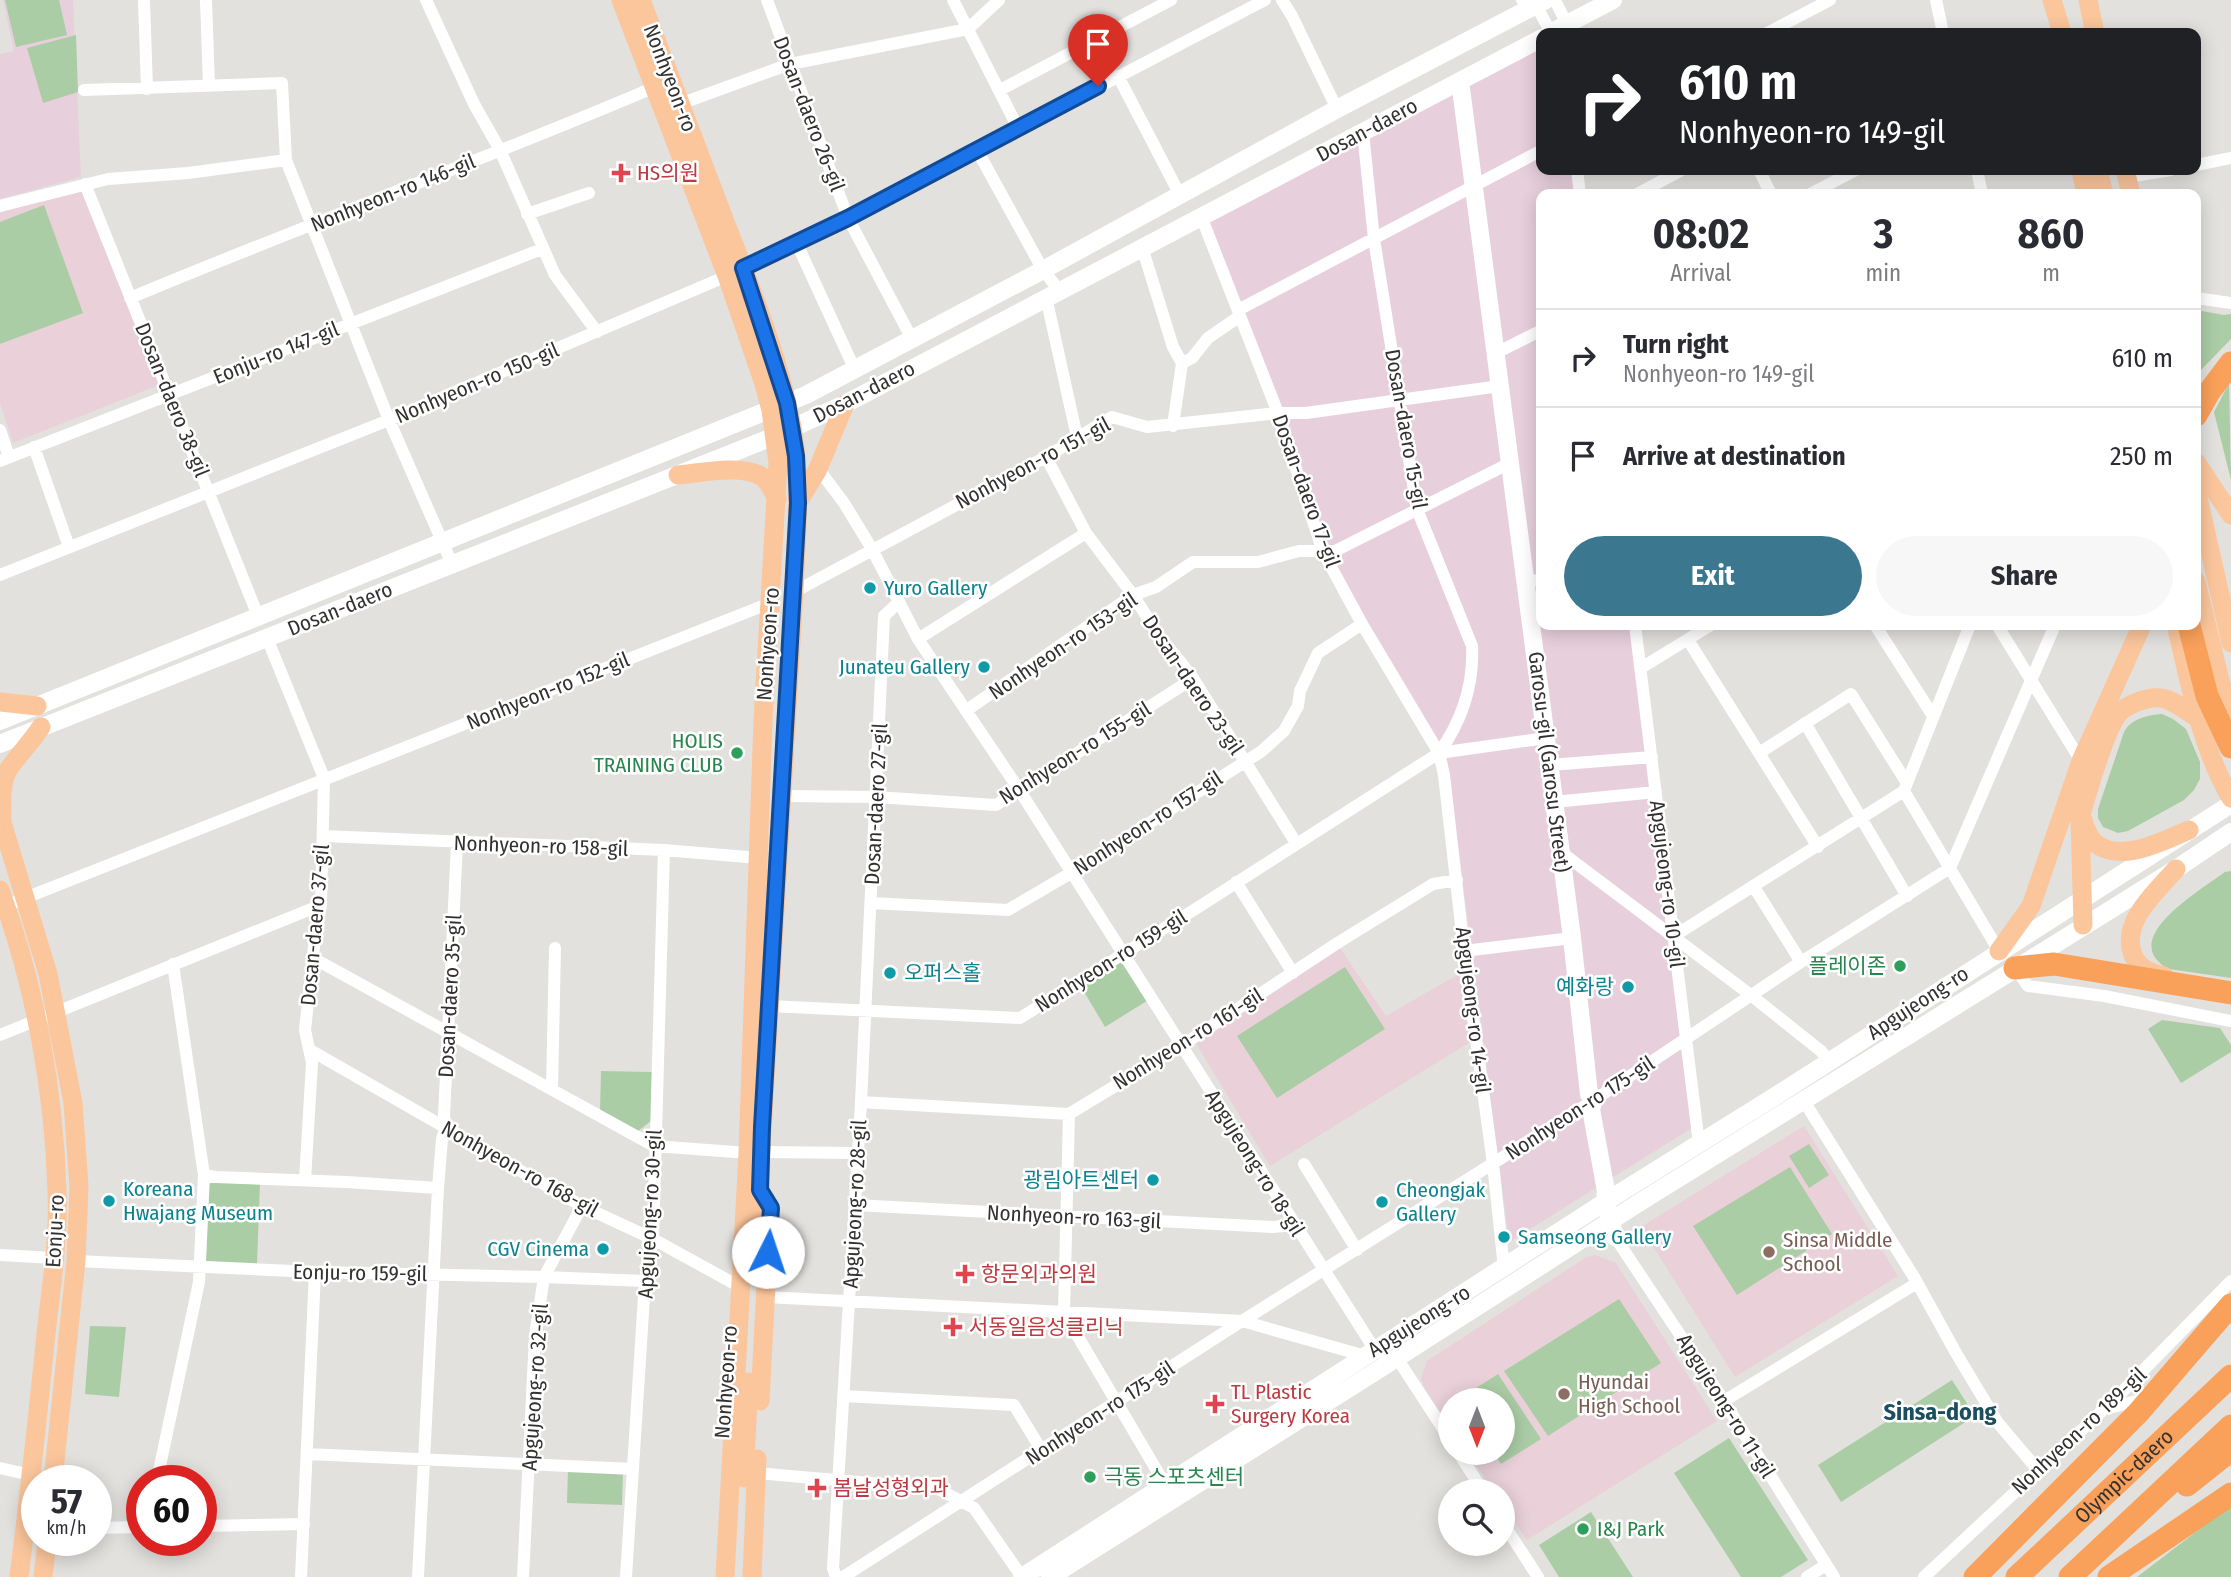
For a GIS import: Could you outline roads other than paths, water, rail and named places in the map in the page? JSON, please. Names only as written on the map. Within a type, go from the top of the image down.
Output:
[{"type":"highway","points":[[2201,406],[2231,362]]},
{"type":"highway","points":[[2190,630],[2207,696],[2231,747]]},
{"type":"highway","points":[[2007,960],[2054,964],[2231,993]]},
{"type":"highway","points":[[1975,1577],[2152,1396],[2231,1305]]},
{"type":"highway","name":"Olympic-daero","points":[[2017,1577],[2231,1376]]},
{"type":"highway","name":"Olympic-daero","points":[[2070,1577],[2231,1426]]},
{"type":"highway","points":[[2134,1518],[2165,1504],[2231,1450]]},
{"type":"highway","points":[[2109,1577],[2231,1494]]},
{"type":"main road","name":"Nonhyeon-ro","points":[[621,0],[735,272]]},
{"type":"main road","name":"Nonhyeon-ro","points":[[641,0],[680,104],[779,406],[798,503],[769,1006],[755,1152],[724,1577]]},
{"type":"main road","points":[[1565,28],[1613,0]]},
{"type":"main road","points":[[2052,0],[2060,28]]},
{"type":"main road","points":[[2088,0],[2094,28]]},
{"type":"main road","name":"Dosan-daero","points":[[0,721],[779,406],[855,370],[1043,270],[1535,2]]},
{"type":"main road","name":"Dosan-daero","points":[[0,744],[784,432],[845,404],[1536,41]]},
{"type":"main road","name":"Garosu-gil (Garosu Street)","points":[[1460,81],[1510,463],[1534,580],[1536,606]]},
{"type":"main road","points":[[798,503],[817,471],[845,404]]},
{"type":"main road","name":"Nonhyeon-ro","points":[[755,1152],[762,745],[778,463],[784,432]]},
{"type":"main road","points":[[678,475],[740,470],[760,475],[767,481],[777,499]]},
{"type":"main road","points":[[2201,470],[2231,515]]},
{"type":"main road","points":[[2201,511],[2231,643]]},
{"type":"main road","points":[[2201,602],[2231,726]]},
{"type":"main road","name":"Garosu-gil (Garosu Street)","points":[[1538,630],[1546,738],[1589,1094],[1594,1100],[1591,1108],[1605,1196]]},
{"type":"main road","points":[[2007,960],[2031,906],[2081,761],[2140,630]]},
{"type":"main road","points":[[2177,630],[2199,719],[2220,780],[2231,798]]},
{"type":"main road","points":[[2082,925],[2081,814],[2111,726],[2120,711],[2159,697],[2199,719]]},
{"type":"main road","points":[[0,702],[37,706]]},
{"type":"main road","points":[[1,820],[7,773],[41,727]]},
{"type":"main road","name":"Apgujeong-ro","points":[[1022,1577],[1045,1573],[1612,1229],[1804,1101],[2007,960],[2082,900],[2231,804]]},
{"type":"main road","points":[[2081,814],[2091,838],[2109,850],[2140,848],[2189,830]]},
{"type":"main road","name":"Eonju-ro","points":[[1,820],[48,974],[73,1102],[79,1186],[76,1261],[55,1465]]},
{"type":"main road","name":"Apgujeong-ro","points":[[1045,1573],[1166,1486],[1504,1268],[1605,1196],[1699,1144],[1828,1061],[2007,960],[2082,925],[2176,869],[2231,832]]},
{"type":"main road","points":[[2176,869],[2141,910],[2133,924],[2129,940],[2136,960],[2149,973],[2231,986]]},
{"type":"main road","name":"Eonju-ro","points":[[2,901],[22,961],[36,1020],[49,1096],[58,1193],[54,1258],[32,1465]]},
{"type":"main road","points":[[1793,1084],[1804,1101]]},
{"type":"main road","points":[[1605,1196],[1612,1229]]},
{"type":"main road","name":"Nonhyeon-ro","points":[[737,1577],[747,1439],[752,1200]]},
{"type":"main road","name":"Nonhyeon-ro","points":[[714,1577],[738,1204],[752,1200],[771,1208],[752,1577]]},
{"type":"main road","name":"Eonju-ro","points":[[19,1577],[21,1556]]},
{"type":"main road","points":[[43,1577],[45,1556]]},
{"type":"street","points":[[144,0],[147,89]]},
{"type":"street","points":[[206,0],[209,86]]},
{"type":"street","points":[[443,0],[427,3],[474,104],[500,150],[542,249],[566,293],[597,332]]},
{"type":"street","name":"Dosan-daero 26-gil","points":[[767,0],[848,218],[912,339]]},
{"type":"street","points":[[953,0],[1018,128]]},
{"type":"street","points":[[680,104],[790,64],[968,29],[999,0]]},
{"type":"street","points":[[1000,90],[1171,0]]},
{"type":"street","name":"Nonhyeon-ro 150-gil","points":[[0,574],[389,421],[797,244],[1265,0]]},
{"type":"street","points":[[1282,0],[1338,109]]},
{"type":"street","points":[[1555,0],[1560,28]]},
{"type":"street","points":[[1776,28],[1829,0]]},
{"type":"street","points":[[1936,0],[1942,28]]},
{"type":"street","points":[[1535,2],[1557,28]]},
{"type":"street","points":[[1118,76],[1180,195]]},
{"type":"street","points":[[84,90],[282,83],[286,160],[389,421],[452,564]]},
{"type":"street","name":"Nonhyeon-ro 146-gil","points":[[130,298],[655,86]]},
{"type":"street","name":"Dosan-daero 15-gil","points":[[1363,132],[1374,239],[1417,509],[1472,646],[1473,666],[1462,710],[1451,737],[1439,753]]},
{"type":"street","points":[[977,150],[1043,270],[1053,294],[1077,437]]},
{"type":"street","points":[[1182,363],[1192,358],[1208,338],[1239,313],[1536,153]]},
{"type":"street","points":[[2201,164],[2231,158]]},
{"type":"street","points":[[0,206],[108,179],[188,173],[286,160]]},
{"type":"street","points":[[1646,189],[1673,175]]},
{"type":"street","points":[[1820,189],[1846,175]]},
{"type":"street","points":[[2128,180],[2150,175]]},
{"type":"street","name":"Dosan-daero 38-gil","points":[[85,184],[258,616]]},
{"type":"street","points":[[527,214],[589,193]]},
{"type":"street","name":"Dosan-daero 17-gil","points":[[1201,216],[1278,412],[1324,552],[1362,624],[1439,753]]},
{"type":"street","points":[[797,244],[855,370]]},
{"type":"street","points":[[1142,247],[1173,346],[1182,363],[1173,426]]},
{"type":"street","name":"Eonju-ro 147-gil","points":[[0,430],[5,459],[542,249]]},
{"type":"street","points":[[2201,299],[2231,303]]},
{"type":"street","points":[[1496,353],[1536,333]]},
{"type":"street","name":"Nonhyeon-ro 151-gil","points":[[794,592],[1046,457],[1112,417],[1147,428],[1173,426],[1278,412],[1306,413],[1500,386]]},
{"type":"street","points":[[34,447],[69,547]]},
{"type":"street","name":"Dosan-daero 23-gil","points":[[1046,457],[1086,533],[1133,595],[1160,637],[1191,675],[1296,844]]},
{"type":"street","name":"Nonhyeon-ro 153-gil","points":[[967,710],[1133,595],[1156,587],[1193,562],[1258,562],[1299,551],[1335,551],[1510,463]]},
{"type":"street","name":"Apgujeong-ro 18-gil","points":[[817,471],[844,503],[872,549],[918,639],[1020,791],[1324,1271],[1369,1353]]},
{"type":"street","points":[[918,639],[1086,533]]},
{"type":"street","name":"Dosan-daero 27-gil","points":[[865,1010],[884,616],[898,602]]},
{"type":"street","name":"Nonhyeon-ro 152-gil","points":[[2,901],[26,897],[770,603]]},
{"type":"street","name":"Nonhyeon-ro 157-gil","points":[[871,903],[1008,910],[1262,751],[1284,731],[1298,706],[1300,691],[1318,653],[1362,624]]},
{"type":"street","name":"Apgujeong-ro 10-gil","points":[[1636,630],[1699,1144]]},
{"type":"street","points":[[1641,668],[1703,630]]},
{"type":"street","points":[[1878,630],[1933,716]]},
{"type":"street","points":[[1674,936],[1862,819],[1905,787],[1968,630]]},
{"type":"street","points":[[2000,630],[2081,761]]},
{"type":"street","points":[[1950,868],[2053,630]]},
{"type":"street","name":"Dosan-daero 37-gil","points":[[267,638],[324,778],[321,905],[305,1030],[312,1063],[305,1180]]},
{"type":"street","points":[[1688,640],[1818,846]]},
{"type":"street","name":"Nonhyeon-ro 155-gil","points":[[782,796],[876,797],[996,805],[1183,685],[1191,675]]},
{"type":"street","points":[[1759,753],[1851,694],[1950,868],[2007,960],[2028,986],[2104,996],[2231,1021]]},
{"type":"street","points":[[1805,723],[1907,896]]},
{"type":"street","name":"Nonhyeon-ro 159-gil","points":[[769,1006],[1020,1018],[1439,753],[1546,738]]},
{"type":"street","name":"Apgujeong-ro 14-gil","points":[[1439,753],[1444,775],[1504,1268]]},
{"type":"street","points":[[1550,765],[1652,757]]},
{"type":"street","points":[[1555,802],[1656,792]]},
{"type":"street","name":"Nonhyeon-ro 158-gil","points":[[323,836],[664,850],[758,858]]},
{"type":"street","name":"Dosan-daero 35-gil","points":[[418,1577],[438,1188],[442,1139],[446,1127],[444,1115],[457,843]]},
{"type":"street","name":"Apgujeong-ro 30-gil","points":[[626,1577],[645,1281],[653,1240],[664,850]]},
{"type":"street","points":[[1561,852],[1752,996],[1821,1051],[1828,1061]]},
{"type":"street","name":"Nonhyeon-ro 175-gil","points":[[843,1577],[1242,1321],[1594,1100],[1801,962],[1950,868]]},
{"type":"street","name":"Nonhyeon-ro 161-gil","points":[[1069,1114],[1181,1046],[1433,884],[1457,880]]},
{"type":"street","points":[[1236,882],[1293,973]]},
{"type":"street","points":[[1754,887],[1801,962]]},
{"type":"street","points":[[0,1035],[321,905]]},
{"type":"street","points":[[1464,951],[1572,938]]},
{"type":"street","points":[[552,1089],[555,948]]},
{"type":"street","points":[[313,958],[654,1146],[755,1152],[857,1153]]},
{"type":"street","points":[[160,1465],[199,1282],[204,1175],[173,964]]},
{"type":"street","name":"Apgujeong-ro 28-gil","points":[[836,1577],[834,1568],[842,1396],[850,1300],[865,1010]]},
{"type":"street","name":"Nonhyeon-ro 168-gil","points":[[310,1050],[582,1206],[733,1283]]},
{"type":"street","points":[[1804,1101],[1915,1280],[1998,1423],[2039,1471]]},
{"type":"street","points":[[861,1102],[1069,1114],[1064,1313],[1166,1486]]},
{"type":"street","points":[[1304,1164],[1357,1250]]},
{"type":"street","points":[[204,1175],[438,1188]]},
{"type":"street","name":"Apgujeong-ro 32-gil","points":[[523,1577],[535,1336],[544,1277],[582,1206]]},
{"type":"street","name":"Nonhyeon-ro 163-gil","points":[[854,1206],[1294,1226]]},
{"type":"street","name":"Apgujeong-ro 11-gil","points":[[1612,1229],[1834,1577]]},
{"type":"street","points":[[0,1255],[54,1258]]},
{"type":"street","name":"Eonju-ro 159-gil","points":[[76,1261],[315,1272],[645,1281]]},
{"type":"street","points":[[301,1577],[315,1272]]},
{"type":"street","points":[[1724,1401],[1915,1280]]},
{"type":"street","name":"Nonhyeon-ro 189-gil","points":[[1924,1577],[2039,1471],[2231,1281]]},
{"type":"street","points":[[765,1297],[1242,1321],[1329,1344],[1397,1358],[1438,1421]]},
{"type":"street","points":[[842,1396],[1014,1405],[1042,1451]]},
{"type":"street","points":[[2102,1410],[2152,1396]]},
{"type":"street","points":[[307,1454],[633,1469]]},
{"type":"street","points":[[0,1468],[21,1473]]},
{"type":"street","points":[[756,1473],[938,1489],[974,1508],[1022,1577]]},
{"type":"street","points":[[217,1526],[304,1524]]},
{"type":"street","points":[[1515,1542],[1538,1577]]},
{"type":"street","points":[[1807,1577],[1826,1565]]},
{"type":"place","name":"HS의원","points":[[621,173]]},
{"type":"place","name":"Yuro Gallery","points":[[870,588]]},
{"type":"place","name":"Junateu Gallery","points":[[984,667]]},
{"type":"place","name":"HOLIS TRAINING CLUB","points":[[737,753]]},
{"type":"place","name":"플레이존","points":[[1900,966]]},
{"type":"place","name":"오퍼스홀","points":[[890,973]]},
{"type":"place","name":"예화랑","points":[[1628,987]]},
{"type":"place","name":"광림아트센터","points":[[1153,1180]]},
{"type":"place","name":"Koreana Hwajang Museum","points":[[109,1201]]},
{"type":"place","name":"Cheongjak Gallery","points":[[1382,1202]]},
{"type":"place","name":"Samseong Gallery","points":[[1504,1237]]},
{"type":"place","name":"CGV Cinema","points":[[603,1249]]},
{"type":"place","name":"Sinsa Middle School","points":[[1769,1252]]},
{"type":"place","name":"항문외과의원","points":[[965,1274]]},
{"type":"place","name":"서동일음성클리닉","points":[[953,1327]]},
{"type":"place","name":"Hyundai High School","points":[[1564,1394]]},
{"type":"place","name":"TL Plastic Surgery Korea","points":[[1215,1404]]},
{"type":"place","name":"극동 스포츠센터","points":[[1090,1477]]},
{"type":"place","name":"봄날성형외과","points":[[817,1488]]},
{"type":"place","name":"I&J Park","points":[[1583,1529]]},
{"type":"district","name":"Sinsa-dong","points":[[1940,1412]]}]
